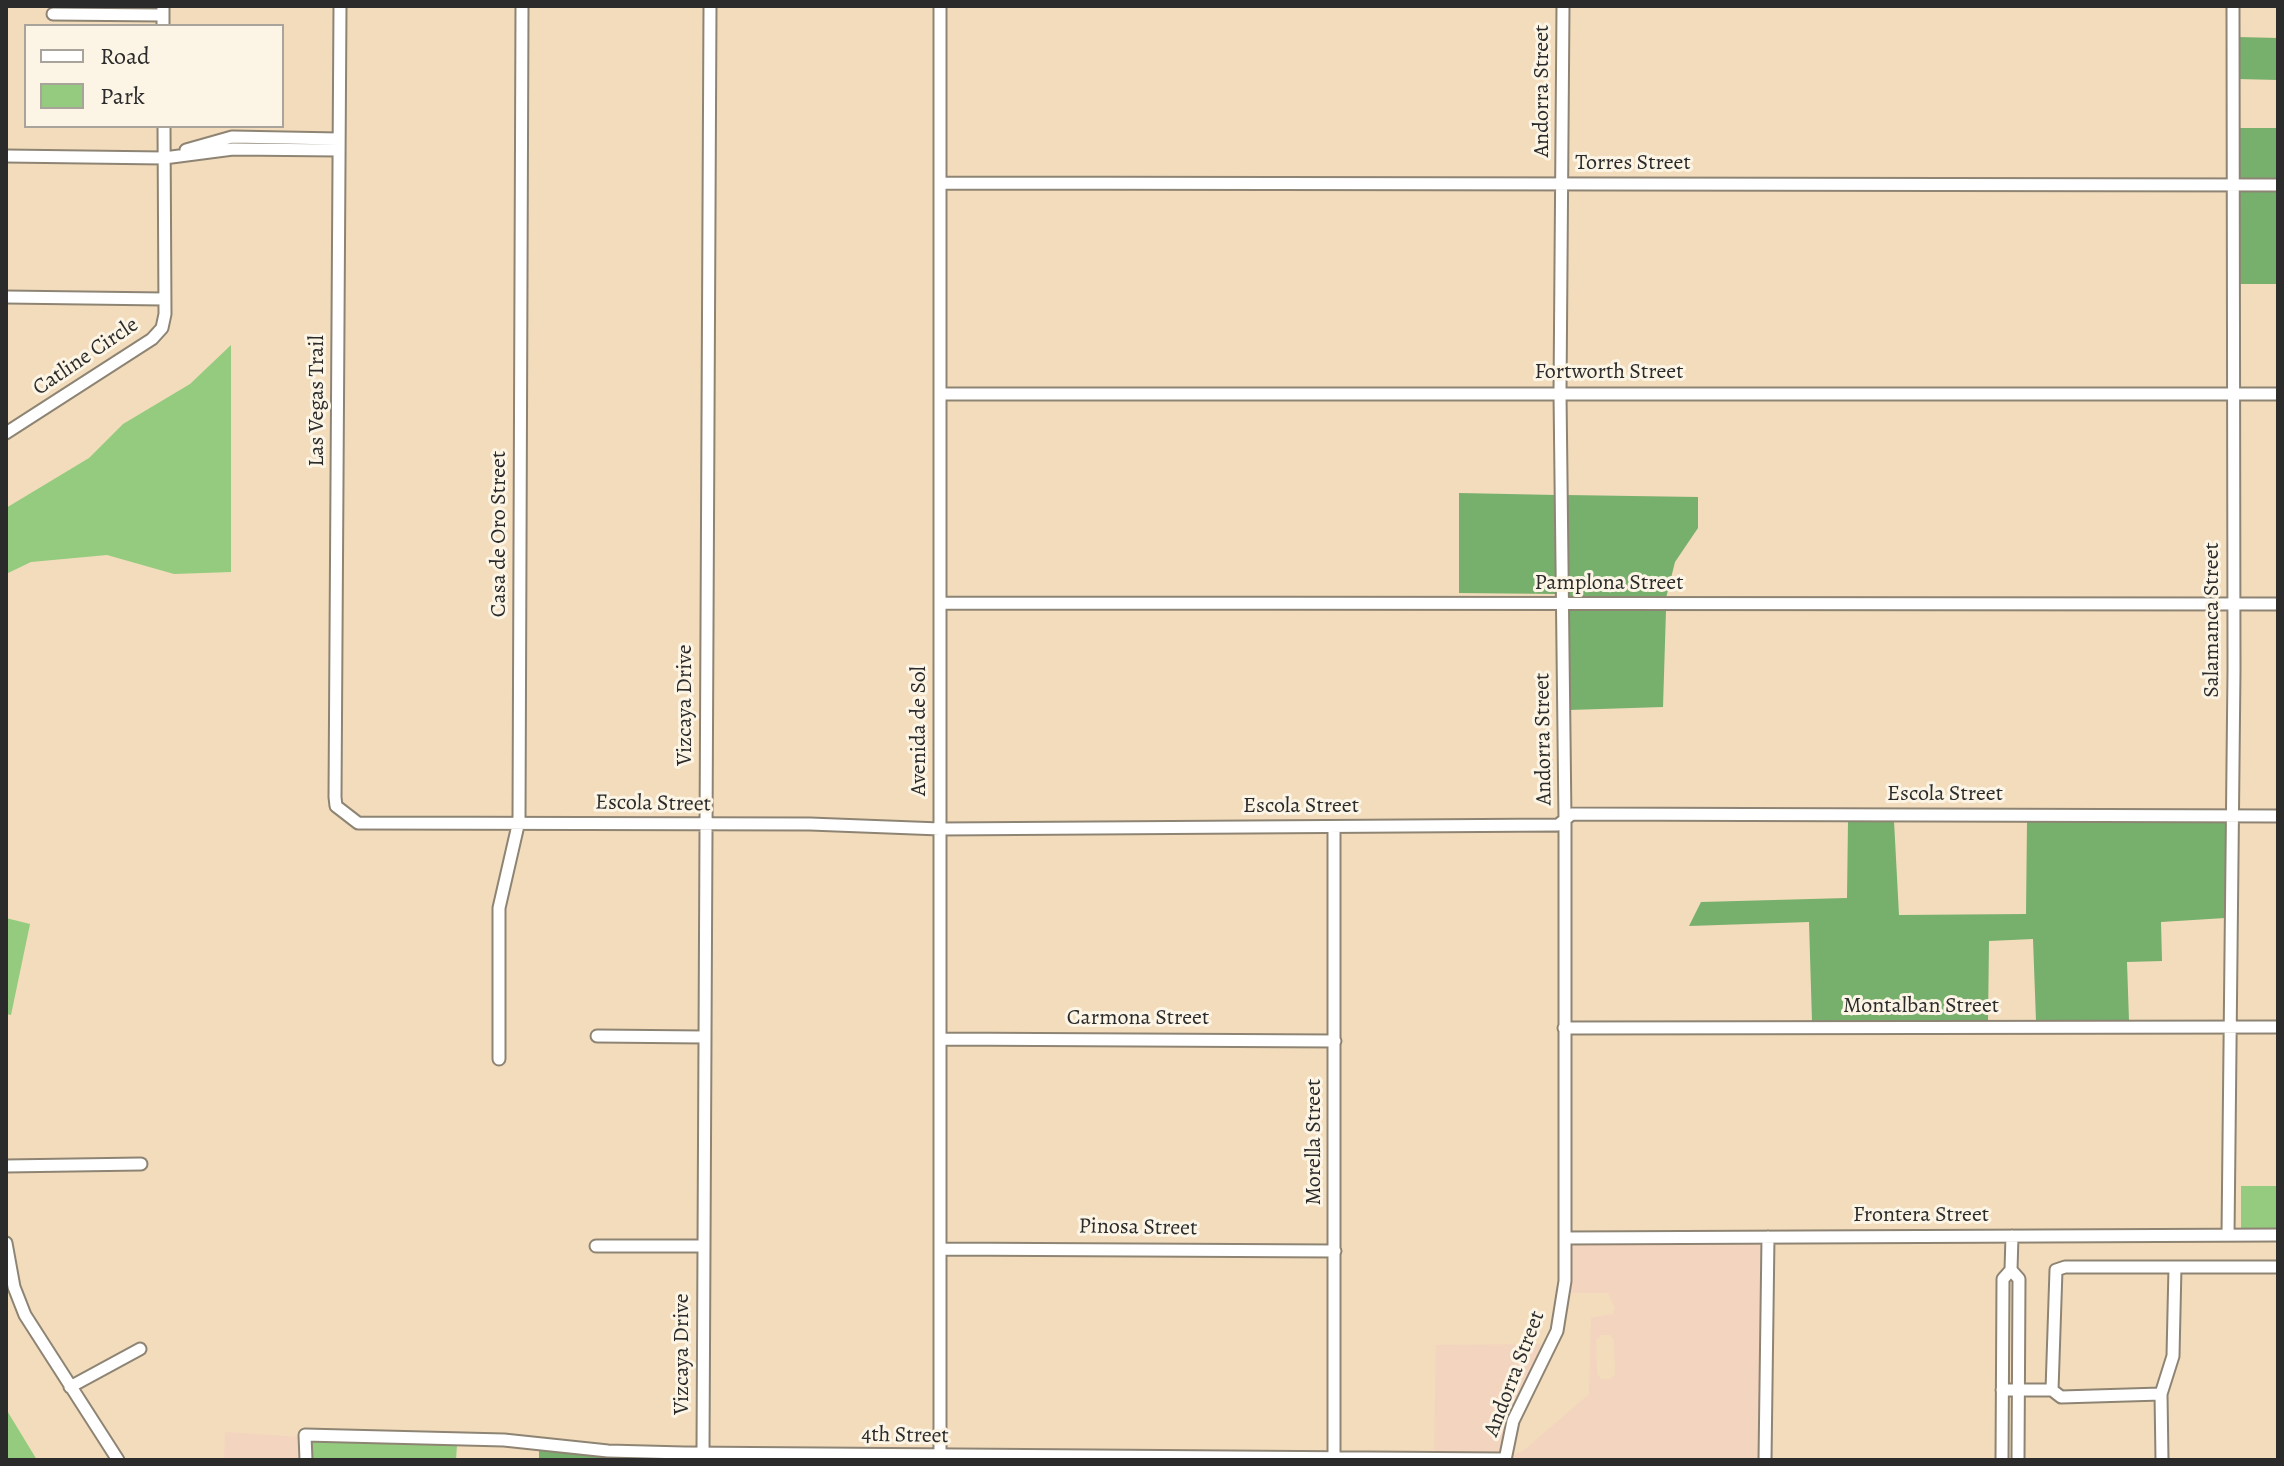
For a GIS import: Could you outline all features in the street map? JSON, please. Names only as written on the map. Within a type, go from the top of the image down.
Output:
[{"type":"street","name":"Las Vegas Trail","points":[[335,797],[340,6]]},
{"type":"street","name":"Casa de Oro Street","points":[[499,1059],[499,908],[519,821],[522,6]]},
{"type":"street","name":"Vizcaya Drive","points":[[703,1453],[710,6]]},
{"type":"street","name":"Avenida de Sol","points":[[940,6],[940,1457]]},
{"type":"street","name":"Andorra Street","points":[[1505,1459],[1513,1421],[1557,1331],[1565,1281],[1565,820],[1560,393],[1563,6]]},
{"type":"street","name":"Salamanca Street","points":[[2228,1235],[2233,604],[2233,6]]},
{"type":"street","points":[[53,14],[163,16]]},
{"type":"street","name":"Catline Circle","points":[[6,433],[152,339],[162,328],[164,128]]},
{"type":"street","points":[[6,156],[164,158],[222,138],[339,144]]},
{"type":"street","name":"Torres Street","points":[[940,183],[2278,185]]},
{"type":"street","name":"Catline Circle","points":[[6,297],[164,299]]},
{"type":"street","name":"Fortworth Street","points":[[941,394],[2278,394]]},
{"type":"street","name":"Pamplona Street","points":[[941,603],[2278,604]]},
{"type":"street","name":"Escola Street","points":[[335,797],[336,806],[358,823],[519,821],[940,829],[1558,825],[1572,814],[2278,816]]},
{"type":"street","name":"Morella Street","points":[[1334,827],[1334,1457]]},
{"type":"street","name":"Montalban Street","points":[[1564,1028],[2278,1027]]},
{"type":"street","points":[[597,1036],[704,1037]]},
{"type":"street","name":"Carmona Street","points":[[940,1039],[1335,1041]]},
{"type":"street","points":[[6,1166],[141,1164]]},
{"type":"street","name":"Frontera Street","points":[[1565,1238],[2278,1235]]},
{"type":"street","points":[[2002,1460],[2003,1279],[2011,1270],[2012,1236]]},
{"type":"street","points":[[1765,1460],[1768,1237]]},
{"type":"street","points":[[6,1243],[14,1287],[25,1315],[118,1460]]},
{"type":"street","points":[[596,1246],[702,1246]]},
{"type":"street","name":"Pinosa Street","points":[[940,1249],[1335,1251]]},
{"type":"street","points":[[2052,1390],[2056,1270],[2065,1267],[2278,1267]]},
{"type":"street","points":[[2162,1460],[2161,1394],[2173,1356],[2175,1267]]},
{"type":"street","points":[[2011,1270],[2019,1279],[2018,1460]]},
{"type":"street","points":[[70,1387],[140,1349]]},
{"type":"street","points":[[2002,1390],[2052,1390],[2061,1397],[2161,1394]]},
{"type":"street","name":"4th Street","points":[[306,1460],[305,1435],[504,1440],[608,1451],[703,1453],[1133,1459],[1505,1459]]},
{"type":"shaded area","points":[[1772,1243],[1773,1460],[1510,1460],[1511,1455],[1522,1452],[1589,1394],[1591,1318],[1613,1314],[1615,1308],[1608,1293],[1569,1293],[1570,1244]],"holes":[[[1601,1335],[1610,1335],[1614,1340],[1615,1374],[1610,1379],[1601,1379],[1597,1374],[1596,1340]]]},
{"type":"shaded area","points":[[1547,1344],[1509,1418],[1501,1453],[1434,1452],[1436,1345]]},
{"type":"shaded area","points":[[225,1432],[300,1437],[301,1460],[224,1460]]},
{"type":"green space","points":[[2238,37],[2278,38],[2278,80],[2238,79]]},
{"type":"green space","points":[[2237,128],[2278,128],[2278,178],[2237,179]]},
{"type":"green space","points":[[2237,190],[2278,191],[2278,284],[2237,284]]},
{"type":"green space","points":[[231,345],[231,572],[174,574],[107,555],[31,562],[6,574],[6,508],[89,458],[123,424],[190,384]]},
{"type":"green space","points":[[1459,493],[1556,495],[1557,594],[1459,593]]},
{"type":"green space","points":[[1566,495],[1698,497],[1698,528],[1675,562],[1666,598],[1567,598]]},
{"type":"green space","points":[[1567,609],[1666,610],[1663,707],[1569,710]]},
{"type":"green space","points":[[1848,821],[1894,821],[1899,915],[2026,914],[2027,821],[2226,822],[2225,918],[2161,922],[2162,961],[2127,962],[2129,1021],[2036,1021],[2033,939],[1989,941],[1988,1021],[1812,1022],[1809,922],[1689,926],[1701,902],[1847,898]]},
{"type":"green space","points":[[6,918],[30,924],[11,1015],[6,1014]]},
{"type":"green space","points":[[2241,1186],[2278,1186],[2278,1229],[2241,1229]]},
{"type":"green space","points":[[6,1409],[37,1460],[6,1460]]},
{"type":"green space","points":[[310,1441],[457,1445],[456,1460],[311,1460]]},
{"type":"green space","points":[[539,1449],[663,1458],[663,1460],[539,1460]]}]
